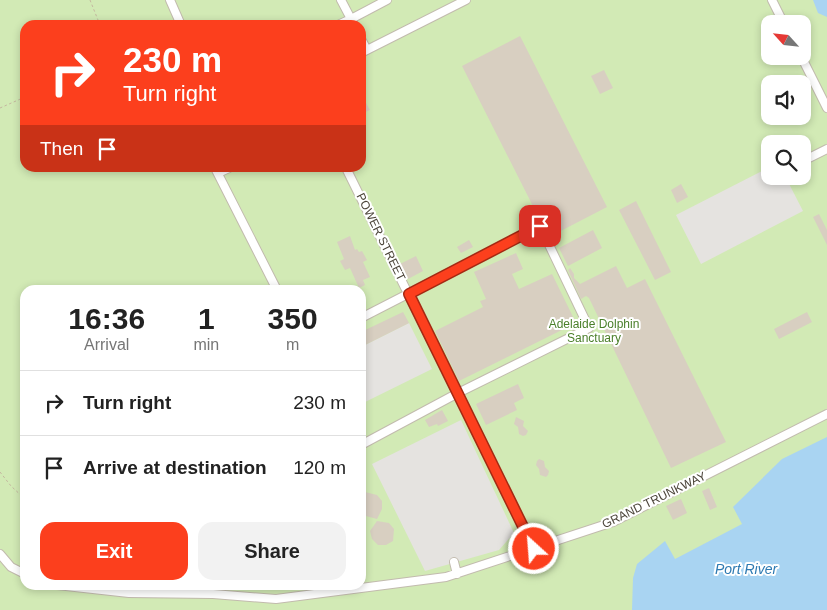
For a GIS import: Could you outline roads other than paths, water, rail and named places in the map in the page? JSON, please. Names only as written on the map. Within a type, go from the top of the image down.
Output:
[{"type":"lane","points":[[170,0],[179,20]]},
{"type":"lane","points":[[341,0],[352,20]]},
{"type":"lane","points":[[356,20],[388,0]]},
{"type":"lane","points":[[366,51],[466,0]]},
{"type":"lane","points":[[772,0],[780,15]]},
{"type":"lane","points":[[806,65],[827,108]]},
{"type":"lane","points":[[811,157],[827,149]]},
{"type":"lane","points":[[217,172],[274,285]]},
{"type":"lane","name":"POWER STREET","points":[[348,172],[534,549]]},
{"type":"lane","points":[[366,316],[540,226],[589,328],[366,441]]},
{"type":"lane","name":"GRAND TRUNKWAY","points":[[366,587],[446,577],[613,522],[827,414]]},
{"type":"lane","points":[[494,552],[496,561]]},
{"type":"lane","points":[[0,554],[11,567],[20,572]]},
{"type":"lane","points":[[454,562],[456,574]]},
{"type":"lane","name":"GRAND TRUNKWAY","points":[[102,590],[129,593],[213,594],[276,599],[346,590]]},
{"type":"water","points":[[813,0],[827,0],[827,17],[818,13]]},
{"type":"water","name":"Port River","points":[[827,437],[827,610],[632,610],[633,578],[637,564],[665,541],[675,559],[742,524],[733,507],[782,459]]},
{"type":"park label","name":"Adelaide Dolphin Sanctuary","points":[[594,331]]}]
